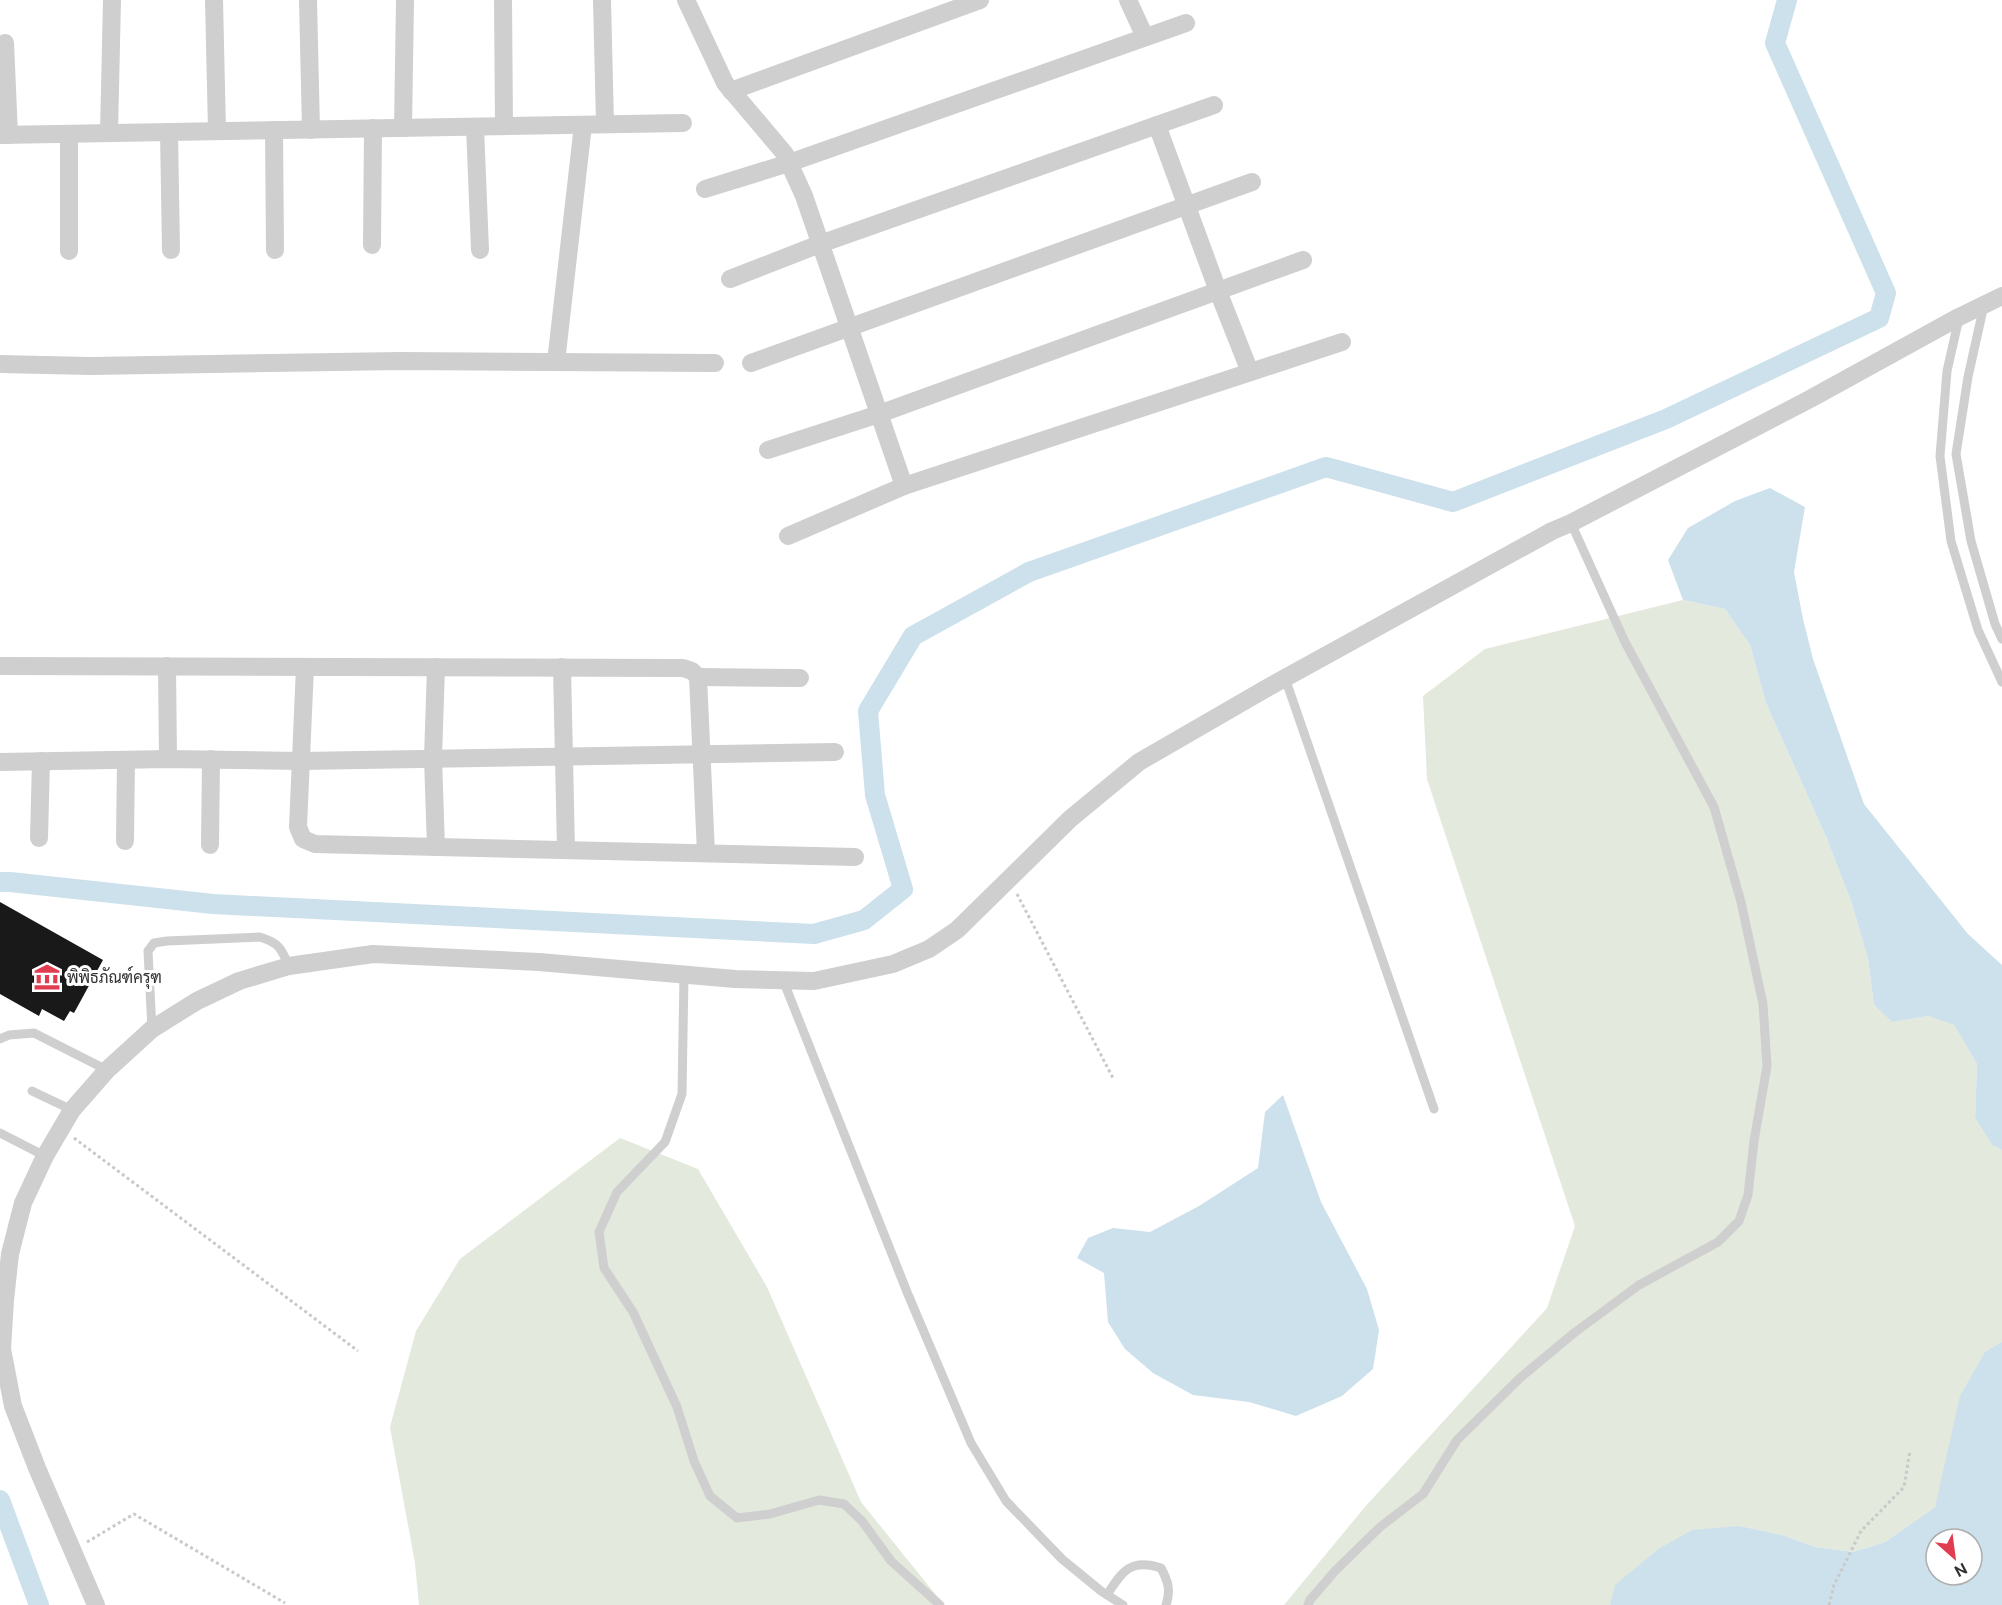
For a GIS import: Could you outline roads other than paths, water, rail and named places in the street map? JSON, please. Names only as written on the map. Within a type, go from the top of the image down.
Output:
[{"type":"street","points":[[110,133],[112,0]]},
{"type":"street","points":[[214,0],[217,131]]},
{"type":"street","points":[[308,0],[311,130]]},
{"type":"street","points":[[404,128],[405,0]]},
{"type":"street","points":[[503,0],[504,126]]},
{"type":"street","points":[[602,0],[605,124]]},
{"type":"street","points":[[686,0],[725,83],[784,154],[804,196],[903,486]]},
{"type":"street","points":[[731,91],[980,0]]},
{"type":"street","points":[[1128,0],[1145,37]]},
{"type":"street","points":[[705,189],[789,163],[1186,23]]},
{"type":"street","points":[[5,43],[5,135],[683,123]]},
{"type":"street","points":[[730,279],[820,244],[1214,105]]},
{"type":"street","points":[[556,362],[583,125]]},
{"type":"street","points":[[1158,125],[1250,372]]},
{"type":"street","points":[[476,127],[480,250]]},
{"type":"street","points":[[372,245],[373,128]]},
{"type":"street","points":[[274,130],[275,250]]},
{"type":"street","points":[[169,132],[171,250]]},
{"type":"street","points":[[69,134],[69,251]]},
{"type":"street","points":[[751,363],[1252,182]]},
{"type":"street","points":[[768,450],[879,414],[1303,260]]},
{"type":"street","points":[[96,1605],[13,1406],[1,1349],[10,1254],[23,1203],[45,1156],[72,1110],[107,1070],[152,1029],[197,1001],[239,981],[289,966],[373,954],[539,962],[735,979],[814,981],[893,964],[929,949],[957,930],[1070,819],[1139,762],[1285,678],[1552,531],[1810,399],[1959,317],[2002,296]]},
{"type":"street","points":[[788,536],[903,486],[1342,342]]},
{"type":"street","points":[[0,364],[91,366],[400,361],[715,363]]},
{"type":"street","points":[[0,666],[683,668],[698,676],[800,678]]},
{"type":"street","points":[[167,666],[168,759]]},
{"type":"street","points":[[305,667],[298,827],[303,839],[315,844],[855,857]]},
{"type":"street","points":[[436,667],[433,758],[436,847]]},
{"type":"street","points":[[562,667],[566,850]]},
{"type":"street","points":[[698,676],[706,854]]},
{"type":"street","points":[[0,762],[835,752]]},
{"type":"street","points":[[210,845],[211,759]]},
{"type":"street","points":[[125,841],[126,760]]},
{"type":"street","points":[[39,838],[41,761]]},
{"type":"lane","points":[[1984,306],[1968,376],[1956,454],[1971,541],[1995,624],[2002,639]]},
{"type":"lane","points":[[1959,317],[1947,371],[1940,456],[1952,541],[1978,630],[2002,682]]},
{"type":"lane","points":[[1308,1605],[1335,1571],[1380,1527],[1423,1494],[1457,1440],[1520,1378],[1639,1285],[1718,1242],[1739,1221],[1748,1196],[1754,1141],[1767,1066],[1763,1004],[1741,902],[1714,807],[1625,642],[1571,523]]},
{"type":"lane","points":[[1285,678],[1434,1109]]},
{"type":"lane","points":[[152,1029],[148,951],[154,944],[167,941],[260,937],[279,946],[289,966]]},
{"type":"lane","points":[[684,975],[682,1094],[665,1142],[617,1192],[599,1232],[604,1268],[633,1312],[677,1407],[694,1461],[710,1496],[737,1518],[770,1514],[819,1500],[844,1504],[862,1521],[891,1561],[940,1605]]},
{"type":"lane","points":[[783,980],[907,1292],[971,1443],[1006,1501],[1062,1559],[1123,1605]]},
{"type":"lane","points":[[0,1038],[34,1033],[107,1070]]},
{"type":"lane","points":[[32,1091],[72,1110]]},
{"type":"lane","points":[[0,1133],[45,1156]]},
{"type":"lane","points":[[1107,1595],[1117,1578],[1128,1567],[1148,1564],[1161,1568],[1167,1580],[1170,1594],[1166,1605]]},
{"type":"water","points":[[1770,488],[1805,507],[1794,572],[1803,619],[1813,659],[1864,804],[1968,934],[2002,965],[2002,1150],[1992,1145],[1975,1118],[1977,1064],[1954,1025],[1928,1016],[1892,1022],[1874,1005],[1868,959],[1852,904],[1827,839],[1766,703],[1750,645],[1725,609],[1683,600],[1668,560],[1688,528],[1735,501]]},
{"type":"water","points":[[1283,1095],[1321,1202],[1367,1289],[1379,1330],[1373,1369],[1342,1396],[1296,1416],[1249,1402],[1193,1395],[1153,1373],[1125,1349],[1108,1322],[1104,1273],[1077,1258],[1088,1238],[1113,1228],[1150,1232],[1199,1206],[1258,1168],[1265,1112]]},
{"type":"water","points":[[2002,1342],[2002,1605],[1610,1605],[1615,1585],[1657,1550],[1692,1530],[1740,1526],[1782,1535],[1815,1547],[1853,1552],[1885,1542],[1935,1507],[1960,1396],[1985,1352]]},
{"type":"waterway","points":[[0,882],[213,904],[814,934],[864,920],[903,889],[875,795],[868,711],[913,636],[1029,572],[1326,467],[1453,502],[1666,419],[1879,318],[1886,293],[1775,43],[1787,0]]},
{"type":"waterway","points":[[0,1500],[39,1605]]},
{"type":"place","name":"พิพิธภัณฑ์ครุฑ","points":[[47,977]]}]
